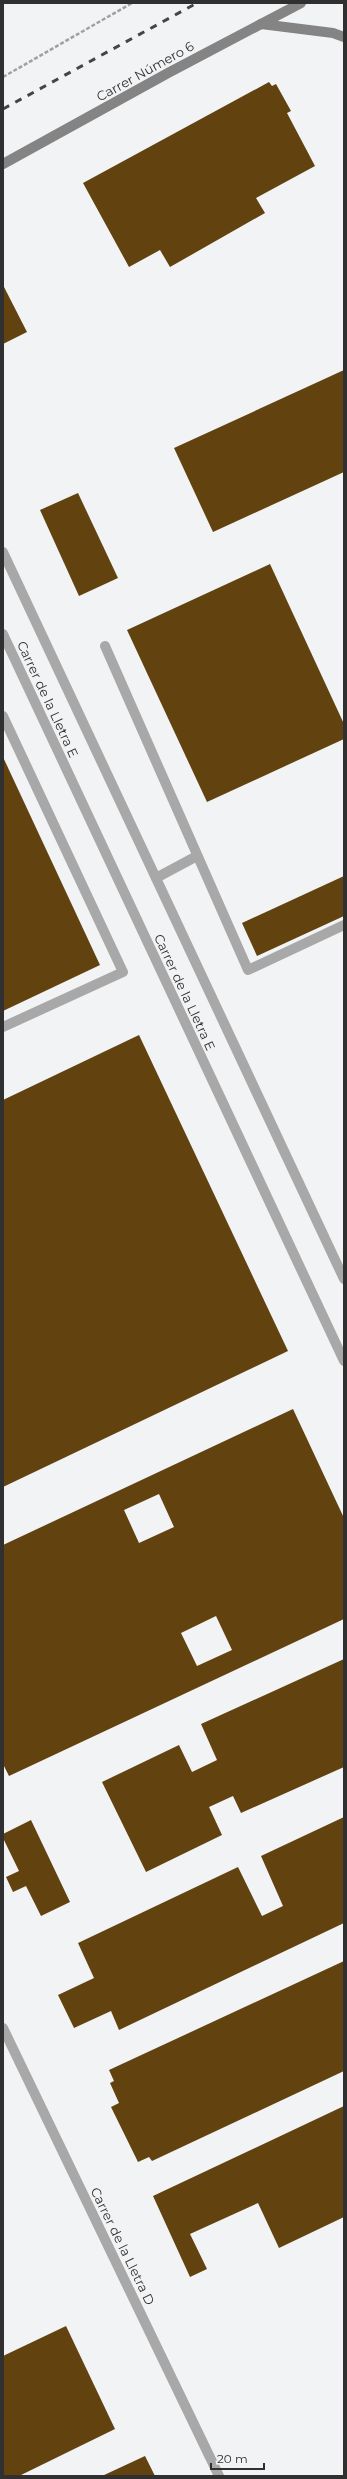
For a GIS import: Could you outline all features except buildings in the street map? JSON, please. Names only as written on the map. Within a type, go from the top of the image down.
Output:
[{"type":"main road","name":"Carrer Número 6","points":[[3,164],[301,3]]},
{"type":"main road","points":[[261,24],[333,32],[344,37]]},
{"type":"street","name":"Carrer de la Lletra E","points":[[3,552],[344,1279]]},
{"type":"street","name":"Carrer de la Lletra E","points":[[3,634],[344,1361]]},
{"type":"street","points":[[105,646],[248,970],[344,925]]},
{"type":"street","points":[[3,716],[123,972],[3,1027]]},
{"type":"street","points":[[156,878],[197,856]]},
{"type":"street","name":"Carrer de la Lletra D","points":[[3,2028],[220,2476]]},
{"type":"path","points":[[3,77],[132,3]]},
{"type":"railway","points":[[3,109],[197,3]]}]
